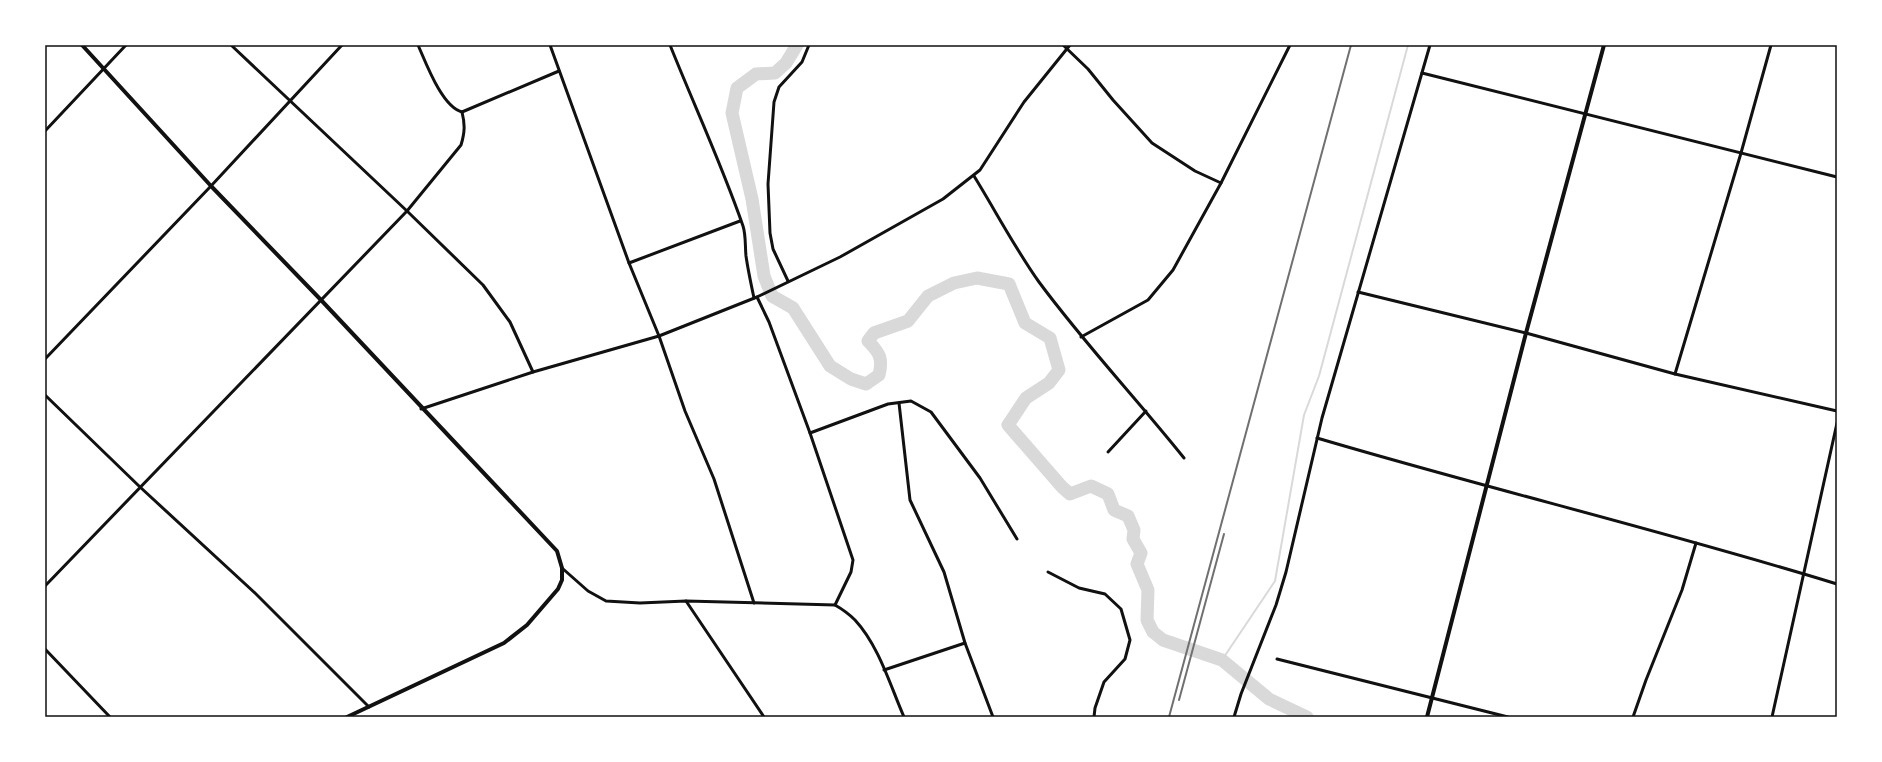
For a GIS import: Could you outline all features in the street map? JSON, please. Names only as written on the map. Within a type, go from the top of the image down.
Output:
[{"type":"street","points":[[82,45],[211,186],[321,300],[421,409],[556,551],[562,568],[562,580],[558,589],[527,625],[504,644],[347,717]]},
{"type":"street","points":[[45,131],[126,45]]},
{"type":"street","points":[[231,45],[483,285],[510,322],[534,372]]},
{"type":"street","points":[[45,359],[211,186],[342,45]]},
{"type":"street","points":[[418,45],[447,102],[455,110],[462,112],[559,71]]},
{"type":"street","points":[[550,45],[629,263],[659,336],[685,411],[714,480],[754,603]]},
{"type":"street","points":[[670,45],[720,167],[734,195],[740,220],[743,226],[746,256],[756,298],[769,322],[810,433],[853,560],[851,572],[835,604]]},
{"type":"street","points":[[788,281],[773,249],[770,233],[768,184],[774,102],[779,87],[802,62],[809,45]]},
{"type":"street","points":[[1063,45],[1088,69],[1113,100],[1152,143],[1195,170],[1221,183]]},
{"type":"street","points":[[421,409],[534,372],[659,336],[756,298],[788,281],[840,257],[936,203],[974,176],[980,170],[1024,102],[1070,45]]},
{"type":"street","points":[[1081,337],[1148,300],[1173,270],[1221,183],[1290,45]]},
{"type":"street","points":[[1234,717],[1240,694],[1276,605],[1286,572],[1317,438],[1430,45]]},
{"type":"street","points":[[1427,717],[1526,333],[1604,45]]},
{"type":"street","points":[[1675,374],[1741,153],[1771,45]]},
{"type":"street","points":[[1422,73],[1586,116],[1837,177]]},
{"type":"street","points":[[45,586],[407,211],[461,144],[465,123],[462,112]]},
{"type":"street","points":[[974,176],[1038,280],[1081,337],[1146,411],[1184,458]]},
{"type":"street","points":[[629,263],[740,220]]},
{"type":"street","points":[[1358,292],[1526,333],[1675,374],[1837,411]]},
{"type":"street","points":[[45,395],[140,487],[256,594],[370,707]]},
{"type":"street","points":[[810,433],[888,404],[911,401],[931,412],[980,478],[1017,539]]},
{"type":"street","points":[[899,403],[910,500],[944,572],[965,643],[993,717]]},
{"type":"street","points":[[1108,452],[1146,411]]},
{"type":"street","points":[[1772,717],[1837,423]]},
{"type":"street","points":[[1317,438],[1803,573],[1837,584]]},
{"type":"street","points":[[1633,717],[1682,590],[1696,543]]},
{"type":"street","points":[[562,568],[588,591],[606,601],[640,603],[686,601],[835,604],[855,620],[867,637],[884,670],[904,717]]},
{"type":"street","points":[[1048,572],[1079,588],[1105,594],[1121,609],[1130,640],[1125,659],[1104,682],[1095,708],[1094,717]]},
{"type":"street","points":[[686,601],[764,717]]},
{"type":"street","points":[[884,670],[965,643]]},
{"type":"street","points":[[45,649],[110,717]]},
{"type":"street","points":[[1276,660],[1508,717]]},
{"type":"waterway","points":[[797,45],[786,63],[775,73],[756,74],[737,88],[732,113],[752,199],[764,276],[772,296],[793,308],[830,366],[851,379],[866,384],[879,375],[881,365],[880,356],[868,341],[874,333],[908,321],[928,296],[954,283],[977,278],[1009,284],[1025,323],[1050,338],[1059,370],[1049,383],[1026,398],[1008,425],[1062,487],[1070,494],[1091,486],[1108,494],[1114,510],[1128,516],[1134,530],[1133,539],[1141,553],[1137,564],[1148,590],[1147,620],[1153,632],[1163,640],[1222,660],[1269,699],[1307,717]]},
{"type":"waterway","points":[[1222,660],[1275,581],[1304,415],[1319,376],[1408,45]]},
{"type":"railway","points":[[1169,717],[1351,45]]},
{"type":"railway","points":[[1179,700],[1224,534]]}]
